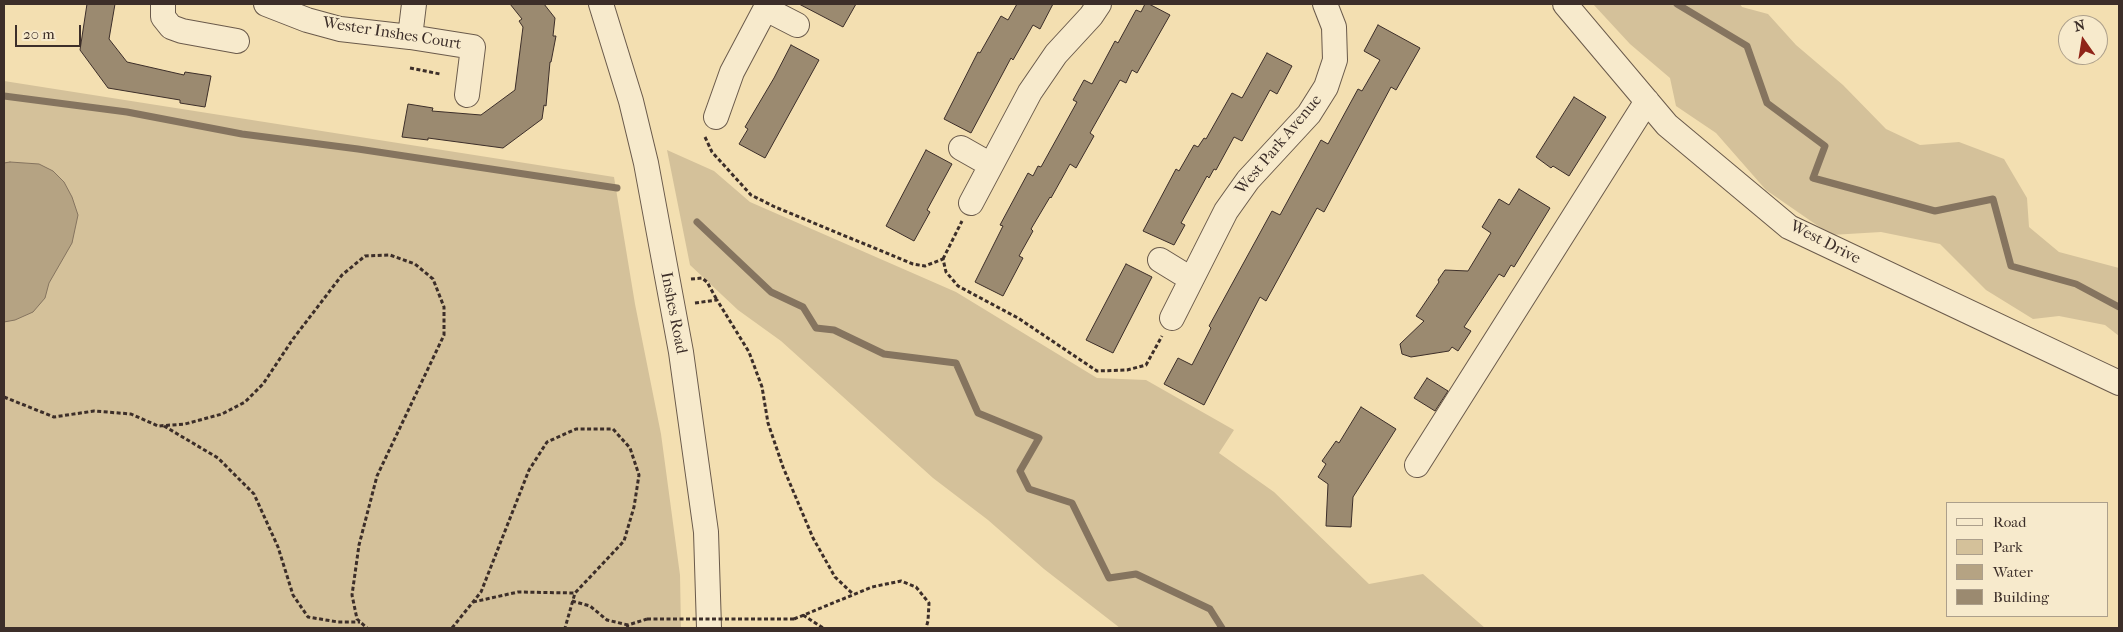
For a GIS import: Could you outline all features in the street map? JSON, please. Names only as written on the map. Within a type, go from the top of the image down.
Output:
[{"type":"street","points":[[163,4],[163,17],[171,26],[182,31],[237,41]]},
{"type":"street","points":[[410,37],[414,4]]},
{"type":"street","name":"Inshes Road","points":[[601,4],[631,101],[646,163],[681,352],[706,532],[709,628]]},
{"type":"street","points":[[971,203],[1030,92],[1056,54],[1091,16],[1098,4]]},
{"type":"street","name":"West Park Avenue","points":[[1172,318],[1226,211],[1248,180],[1309,114],[1326,87],[1336,60],[1334,27],[1325,4]]},
{"type":"street","name":"West Drive","points":[[1565,4],[1667,125],[1789,227],[2119,383]]},
{"type":"street","name":"Wester Inshes Court","points":[[279,6],[307,20],[340,29],[473,47],[467,95]]},
{"type":"street","points":[[708,123],[732,72],[767,6],[797,25]]},
{"type":"street","points":[[1417,465],[1647,101]]},
{"type":"street","points":[[961,148],[991,165]]},
{"type":"street","points":[[1160,260],[1191,279]]},
{"type":"path","points":[[410,68],[440,74]]},
{"type":"path","points":[[708,123],[712,152],[751,196],[775,208],[913,264],[925,266],[943,259]]},
{"type":"path","points":[[971,203],[943,259],[946,272],[958,286],[1018,318],[1097,372],[1126,370],[1146,365],[1172,318]]},
{"type":"path","points":[[4,397],[54,417],[94,411],[131,414],[158,426],[185,424],[222,414],[245,402],[263,384],[293,339],[342,275],[365,256],[390,255],[415,264],[432,279],[444,307],[444,335],[376,476],[359,545],[352,595],[357,619],[367,628]]},
{"type":"path","points":[[691,279],[702,278],[707,282],[749,352],[762,387],[768,423],[783,467],[813,538],[835,577],[853,594]]},
{"type":"path","points":[[694,303],[717,300]]},
{"type":"path","points":[[163,426],[218,458],[254,494],[278,547],[293,595],[308,617],[338,622],[360,622]]},
{"type":"path","points":[[452,628],[481,592],[529,470],[548,442],[576,429],[613,429],[630,448],[639,475],[634,507],[624,541],[575,594],[565,628]]},
{"type":"path","points":[[572,601],[590,606],[607,620],[627,627],[647,619],[794,619],[872,587],[901,581],[916,586],[929,603],[926,628]]},
{"type":"path","points":[[473,602],[518,592],[575,594]]},
{"type":"path","points":[[803,615],[823,628]]},
{"type":"green space","points":[[1593,4],[1740,4],[1742,7],[1768,14],[1796,45],[1843,85],[1886,129],[1920,145],[1959,142],[2004,159],[2027,198],[2029,227],[2059,252],[2119,268],[2119,336],[2105,325],[2059,316],[2033,319],[1986,290],[1940,244],[1881,232],[1831,235],[1766,190],[1716,133],[1676,106],[1670,78],[1630,44]]},
{"type":"green space","points":[[4,81],[614,177],[635,304],[661,434],[680,575],[681,628],[4,628]]},
{"type":"green space","points":[[667,150],[714,171],[750,202],[956,292],[1097,378],[1146,380],[1234,430],[1219,453],[1274,492],[1369,584],[1423,574],[1485,628],[1120,628],[1044,569],[988,520],[933,478],[781,341],[738,310],[690,265]]},
{"type":"water","points":[[4,163],[39,164],[53,171],[64,182],[72,197],[78,215],[72,243],[49,283],[45,298],[33,312],[15,320],[4,322]]},
{"type":"building","points":[[87,4],[115,4],[109,39],[127,62],[184,75],[185,72],[211,76],[205,107],[180,103],[180,100],[108,88],[80,50]]},
{"type":"building","points":[[510,4],[544,4],[555,18],[553,36],[556,36],[550,62],[546,106],[544,105],[542,119],[503,148],[428,138],[428,140],[402,137],[408,104],[433,108],[432,111],[481,115],[515,90],[523,27],[519,21],[522,19]]},
{"type":"building","points":[[799,4],[856,4],[843,27]]},
{"type":"building","points":[[1017,4],[1053,4],[1040,29],[1033,25],[1013,60],[1011,58],[971,133],[944,119],[978,52],[980,53],[1001,16],[1008,20]]},
{"type":"building","points":[[1145,4],[1149,4],[1170,15],[1137,73],[1132,70],[1126,83],[1120,80],[1090,133],[1094,136],[1076,168],[1070,164],[1050,197],[1031,229],[1033,231],[1019,256],[1023,258],[1003,296],[975,282],[1003,226],[1000,225],[1028,173],[1033,176],[1038,166],[1041,167],[1077,102],[1073,100],[1084,80],[1092,84],[1115,41],[1118,43],[1136,10],[1141,12]]},
{"type":"building","points":[[1378,25],[1420,48],[1396,90],[1391,87],[1324,212],[1317,208],[1266,301],[1260,297],[1204,405],[1164,384],[1178,358],[1192,365],[1211,328],[1209,326],[1272,211],[1280,215],[1321,140],[1328,144],[1358,89],[1362,91],[1380,60],[1364,51]]},
{"type":"building","points":[[791,45],[819,60],[765,158],[739,144],[748,129],[745,127]]},
{"type":"building","points":[[1267,53],[1292,66],[1277,94],[1270,90],[1242,141],[1234,137],[1216,170],[1214,169],[1209,178],[1207,176],[1181,223],[1185,225],[1174,245],[1143,231],[1176,169],[1179,171],[1194,145],[1198,147],[1204,138],[1206,139],[1232,93],[1242,98]]},
{"type":"building","points":[[1574,97],[1606,117],[1569,176],[1553,166],[1551,168],[1536,157]]},
{"type":"building","points":[[926,150],[952,164],[927,210],[930,212],[914,241],[886,226]]},
{"type":"building","points":[[1519,189],[1550,208],[1514,267],[1511,265],[1504,277],[1499,274],[1464,327],[1471,331],[1458,351],[1452,347],[1449,351],[1411,357],[1402,354],[1400,344],[1424,321],[1416,316],[1445,270],[1468,271],[1491,233],[1482,227],[1499,199],[1509,205]]},
{"type":"building","points":[[1126,264],[1152,277],[1113,353],[1086,340]]},
{"type":"building","points":[[1427,378],[1448,391],[1435,411],[1414,398]]},
{"type":"building","points":[[1361,407],[1396,429],[1353,497],[1351,527],[1326,526],[1328,484],[1318,477],[1326,464],[1322,461],[1336,441],[1339,443]]},
{"type":"waterway","points":[[1677,4],[1747,46],[1767,103],[1825,146],[1813,178],[1935,211],[1993,199],[2011,266],[2076,284],[2119,307]]},
{"type":"waterway","points":[[4,96],[127,112],[242,134],[358,149],[617,188]]},
{"type":"waterway","points":[[697,222],[771,292],[803,307],[816,328],[834,330],[884,354],[956,363],[978,413],[1039,438],[1020,471],[1029,489],[1072,503],[1109,578],[1136,574],[1210,609],[1222,628]]}]
